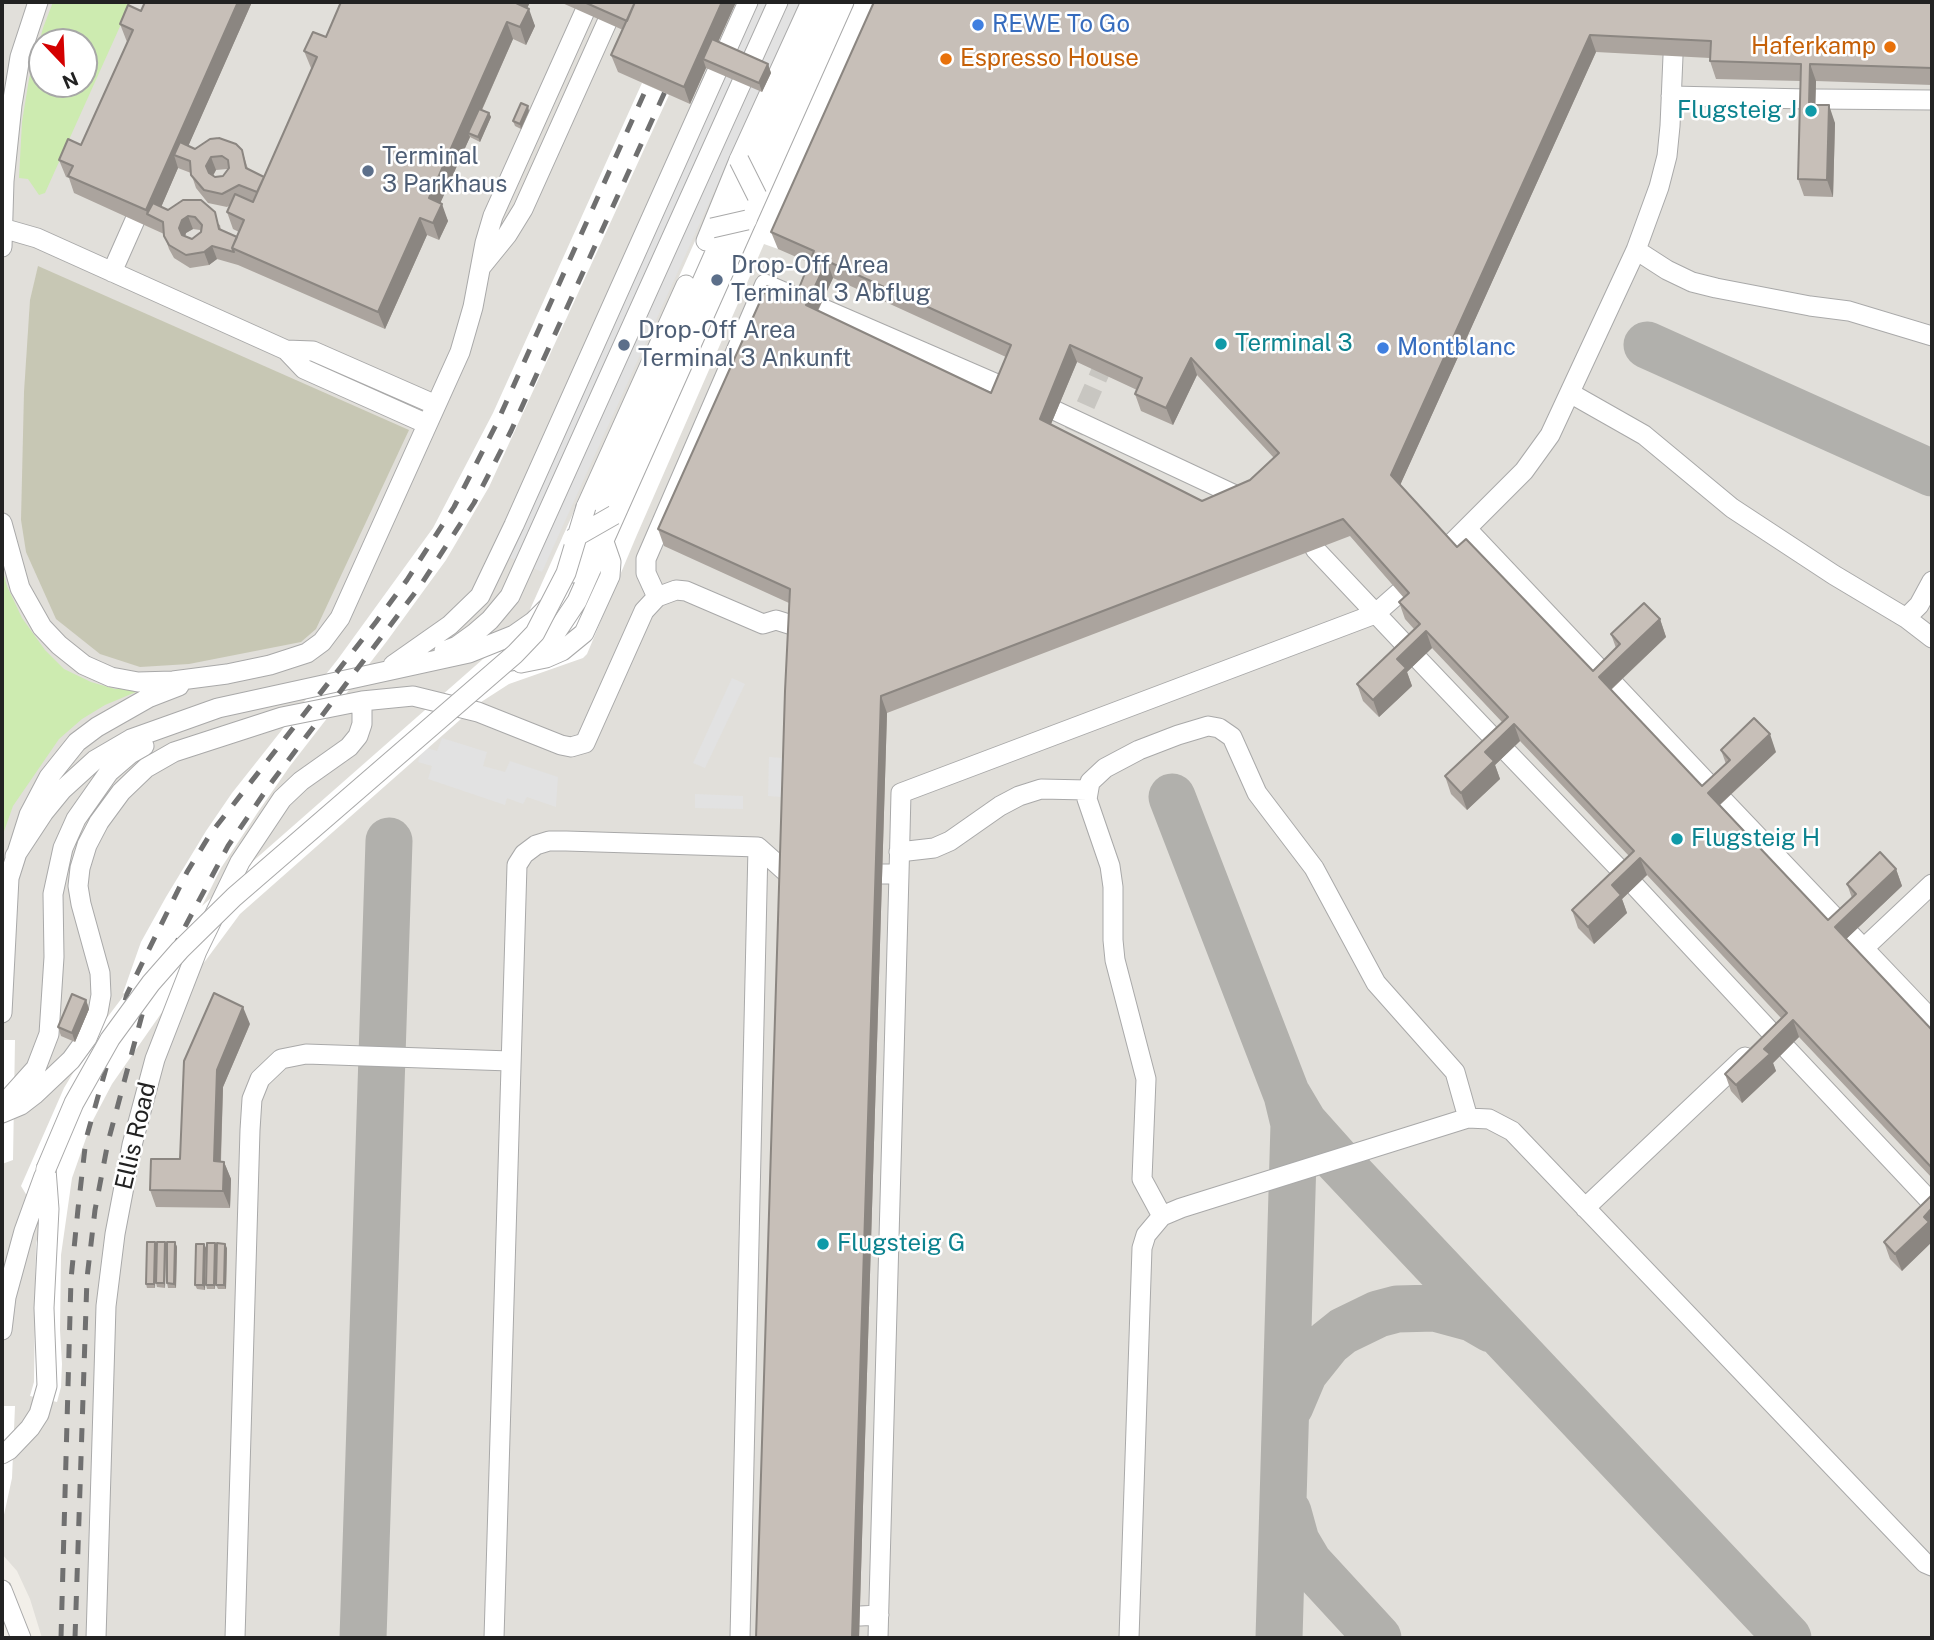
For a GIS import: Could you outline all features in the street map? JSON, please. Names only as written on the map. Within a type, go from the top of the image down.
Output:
[{"type":"street","points":[[2,247],[2,205],[16,76],[38,2]]},
{"type":"street","points":[[2,1013],[9,878],[15,856],[29,815],[49,777],[78,742],[122,711],[148,698],[184,684],[270,665],[307,653],[332,630],[460,352],[485,243],[505,186],[589,2]]},
{"type":"street","points":[[481,268],[523,209],[616,2]]},
{"type":"street","points":[[383,672],[450,625],[480,596],[748,2]]},
{"type":"street","points":[[383,672],[457,646],[490,620],[506,602],[531,553],[778,2]]},
{"type":"street","points":[[537,646],[543,600],[568,545],[578,535],[586,507],[811,2]]},
{"type":"street","points":[[15,856],[62,790],[96,761],[131,739],[218,708],[454,657],[498,643],[534,621],[565,587],[573,572],[827,2]]},
{"type":"street","points":[[2,1330],[6,1297],[33,1206],[74,1103],[110,1039],[151,984],[180,950],[234,897],[499,667],[537,646],[557,631],[570,613],[844,2]]},
{"type":"street","points":[[1448,547],[1536,456],[1550,435],[1636,250],[1659,187],[1667,156],[1673,56]]},
{"type":"street","points":[[1671,96],[1932,100]]},
{"type":"street","points":[[739,160],[757,196]]},
{"type":"street","points":[[652,216],[665,254]]},
{"type":"street","points":[[112,272],[135,220]]},
{"type":"street","points":[[712,228],[747,220]]},
{"type":"street","points":[[2,228],[37,238],[286,350],[313,351],[436,405]]},
{"type":"street","points":[[1636,250],[1667,270],[1704,285],[1849,311],[1932,336]]},
{"type":"street","points":[[629,268],[665,254]]},
{"type":"street","points":[[657,597],[646,573],[646,559],[765,284],[1006,388]]},
{"type":"street","points":[[286,350],[304,369],[427,424]]},
{"type":"street","points":[[1570,393],[1644,435],[1752,522],[1906,618],[1932,638]]},
{"type":"street","points":[[1056,411],[1248,501]]},
{"type":"street","points":[[586,507],[603,540]]},
{"type":"street","points":[[2,523],[12,564],[25,598],[42,627],[84,665],[111,677],[138,682],[173,681],[227,674]]},
{"type":"street","points":[[1467,529],[1932,1020]]},
{"type":"street","points":[[578,535],[603,540]]},
{"type":"street","points":[[499,667],[537,646],[603,540]]},
{"type":"street","points":[[1315,550],[1932,1203]]},
{"type":"street","points":[[1906,618],[1919,605],[1932,581]]},
{"type":"street","points":[[2,1113],[21,1105],[71,1060],[87,1038],[98,1012],[102,995],[100,973],[80,904],[80,868],[87,845],[99,822],[121,792],[146,768],[174,752],[282,716],[362,701],[413,696],[478,712],[571,747],[585,743],[644,611],[657,597],[676,590],[687,591],[763,624],[776,620],[795,626]]},
{"type":"street","points":[[878,1638],[869,1615],[890,874],[899,852],[901,793],[1375,614],[1400,592]]},
{"type":"street","points":[[2,1106],[36,1068],[49,1034],[55,881],[76,819],[93,792],[109,772],[130,754],[149,743],[288,693]]},
{"type":"street","name":"Ellis Road","points":[[96,1638],[106,1306],[129,1156],[155,1059],[197,951],[240,862],[282,799],[301,781],[349,747],[358,736],[362,724],[362,701]]},
{"type":"street","points":[[1162,1216],[1142,1179],[1146,1079],[1115,960],[1110,866],[1088,806],[1087,790],[1090,782],[1105,768],[1139,750],[1208,726],[1227,732],[1237,746],[1261,799],[1318,876],[1376,983],[1455,1072],[1468,1118]]},
{"type":"street","points":[[899,852],[942,845],[1019,796],[1041,789],[1087,790]]},
{"type":"street","points":[[494,1638],[515,871],[529,849],[549,841],[758,847],[786,872]]},
{"type":"street","points":[[740,1638],[758,847]]},
{"type":"street","points":[[1853,937],[1932,884]]},
{"type":"street","points":[[48,1083],[55,1069],[57,1055],[49,1034]]},
{"type":"street","points":[[1586,1208],[1780,1041]]},
{"type":"street","points":[[235,1638],[250,1130],[252,1099],[260,1079],[281,1059],[306,1054],[510,1061]]},
{"type":"street","points":[[1129,1638],[1142,1248],[1146,1235],[1162,1216],[1204,1200],[1468,1118],[1489,1119],[1512,1131],[1925,1563],[1932,1566]]},
{"type":"street","points":[[2,1454],[30,1428],[44,1399],[47,1373],[44,1286],[50,1227],[46,1169]]},
{"type":"street","points":[[2,1590],[21,1638]]},
{"type":"street","points":[[740,1613],[764,1614]]},
{"type":"shaded area","points":[[2,2],[1932,2],[1932,1638],[42,1638],[30,1599],[17,1571],[2,1554]]},
{"type":"shaded area","name":"Drop-Off Area Terminal 3 Ankunft","points":[[757,2],[800,2],[542,572],[506,556]]},
{"type":"shaded area","points":[[38,266],[409,430],[316,629],[301,642],[189,664],[140,667],[100,654],[56,619],[26,552],[21,520],[24,392],[30,300]]},
{"type":"shaded area","points":[[732,678],[745,684],[705,768],[693,763]]},
{"type":"shaded area","points":[[442,738],[487,752],[483,766],[505,772],[510,761],[558,777],[556,807],[527,797],[523,804],[507,798],[505,805],[428,779],[432,766],[418,762],[423,747],[437,751]]},
{"type":"shaded area","points":[[769,757],[783,758],[782,797],[768,796]]},
{"type":"shaded area","points":[[695,794],[743,796],[743,809],[695,808]]},
{"type":"green space","points":[[53,2],[131,2],[98,75],[98,28],[43,28]]},
{"type":"green space","points":[[28,85],[28,98],[88,98],[45,193],[39,195],[28,179],[19,178],[22,122]]},
{"type":"green space","points":[[2,568],[22,618],[45,650],[64,669],[91,682],[115,689],[143,689],[105,705],[82,719],[59,739],[13,806],[2,837]]},
{"type":"pier","points":[[802,2],[888,2],[778,249],[764,244],[587,654],[583,658],[509,684],[478,704],[240,914],[206,960],[167,1005],[112,1084],[91,1124],[72,1178],[61,1255],[61,1387],[57,1402],[30,1396],[34,1382],[36,1243],[41,1225],[38,1214],[21,1186],[64,1088],[103,1023],[125,994],[123,993],[141,942],[206,831],[232,793],[338,659],[433,528],[493,413],[642,83],[669,95],[489,487],[446,560],[258,812],[221,868],[202,906],[524,623]]},
{"type":"pier","points":[[2,1040],[15,1040],[13,1160],[2,1164]]},
{"type":"pier","points":[[2,1406],[15,1406],[12,1478],[2,1524]]},
{"type":"building","points":[[145,2],[238,2],[146,210],[68,176],[73,166],[59,160],[68,139],[81,145],[133,30],[120,24],[128,5],[141,11]]},
{"type":"building","name":"Terminal 3 Parkhaus","points":[[341,2],[516,2],[529,9],[520,27],[507,22],[429,198],[442,204],[433,223],[420,218],[378,312],[232,248],[244,220],[227,212],[235,194],[253,202],[317,57],[304,51],[313,32],[326,37]]},
{"type":"building","points":[[584,2],[635,2],[627,21]]},
{"type":"building","points":[[635,2],[722,2],[684,87],[611,55]]},
{"type":"building","name":"Terminal 3","points":[[874,2],[1932,2],[1932,68],[1810,64],[1809,105],[1829,105],[1827,180],[1798,179],[1801,64],[1710,61],[1711,41],[1590,35],[1391,475],[1457,547],[1466,539],[1593,671],[1620,644],[1611,634],[1644,603],[1660,619],[1599,677],[1702,786],[1730,760],[1721,750],[1754,718],[1770,734],[1708,793],[1828,920],[1856,894],[1847,884],[1880,852],[1896,869],[1835,927],[1932,1030],[1932,1168],[1793,1020],[1764,1049],[1770,1054],[1736,1085],[1725,1074],[1787,1013],[1640,858],[1612,885],[1621,895],[1588,927],[1572,910],[1634,851],[1514,724],[1485,752],[1494,761],[1461,793],[1445,776],[1508,717],[1426,631],[1397,659],[1406,668],[1373,700],[1357,684],[1420,624],[1399,602],[1409,593],[1343,519],[881,696],[852,1638],[756,1638],[790,589],[658,529],[767,286],[795,298],[814,251],[771,232]],"holes":[[[827,261],[1011,345],[991,393],[806,305]],[[1070,345],[1142,378],[1135,394],[1166,408],[1191,358],[1279,453],[1250,480],[1202,501],[1040,419]]]},
{"type":"building","points":[[712,39],[768,64],[759,83],[703,59]]},
{"type":"building","points":[[521,103],[528,106],[520,124],[513,121]]},
{"type":"building","points":[[479,109],[489,113],[478,137],[468,133]]},
{"type":"building","points":[[219,138],[236,144],[242,150],[246,168],[264,177],[257,192],[239,185],[222,194],[204,190],[191,175],[190,161],[174,155],[180,142],[195,149],[210,139]],"holes":[[[222,156],[228,160],[229,168],[223,176],[215,177],[209,173],[206,166],[211,157]]]},
{"type":"building","points":[[183,200],[201,200],[215,212],[219,229],[237,237],[232,248],[234,252],[212,246],[204,252],[186,255],[169,245],[164,236],[163,222],[147,214],[153,203],[168,210]],"holes":[[[188,216],[195,217],[202,225],[201,232],[192,239],[182,235],[179,228],[182,220]]]},
{"type":"building","points":[[214,993],[243,1007],[217,1070],[214,1161],[224,1162],[223,1191],[150,1190],[151,1159],[180,1159],[184,1061]]},
{"type":"building","points":[[72,994],[86,1000],[72,1033],[58,1027]]},
{"type":"building","points":[[1932,1195],[1932,1208],[1924,1217],[1929,1222],[1895,1254],[1884,1242]]},
{"type":"building","points":[[147,1242],[155,1242],[154,1284],[146,1284]]},
{"type":"building","points":[[157,1242],[165,1242],[164,1283],[156,1283]]},
{"type":"building","points":[[167,1242],[175,1242],[174,1284],[167,1283]]},
{"type":"building","points":[[207,1243],[215,1243],[214,1285],[206,1285]]},
{"type":"building","points":[[217,1243],[225,1244],[224,1285],[216,1285]]},
{"type":"building","points":[[196,1244],[204,1244],[203,1285],[195,1285]]},
{"type":"taxiway","points":[[1647,345],[1932,473]]},
{"type":"taxiway","points":[[1172,797],[1287,1095],[1294,1124],[1279,1638]]},
{"type":"taxiway","points":[[363,1638],[389,841]]},
{"type":"taxiway","points":[[1288,1096],[1304,1123],[1337,1160],[1788,1638]]},
{"type":"taxiway","points":[[1290,1406],[1304,1373],[1328,1343],[1343,1331],[1378,1314],[1397,1309],[1435,1308],[1472,1318],[1491,1329]]},
{"type":"taxiway","points":[[1288,1512],[1296,1541],[1309,1563],[1378,1638]]},
{"type":"tunnel","points":[[1062,458],[1111,348]]},
{"type":"railway","points":[[61,1638],[71,1279],[78,1209],[86,1139],[127,994],[187,872],[211,833],[376,622],[454,507],[496,425],[655,69]]},
{"type":"railway","points":[[75,1638],[87,1278],[95,1210],[108,1142],[146,1000],[228,846],[271,783],[420,586],[474,503],[511,431],[673,74]]},
{"type":"place","name":"REWE To Go","points":[[978,25]]},
{"type":"place","name":"Haferkamp","points":[[1890,47]]},
{"type":"place","name":"Espresso House","points":[[946,59]]},
{"type":"place","name":"Flugsteig J","points":[[1811,111]]},
{"type":"place","name":"Terminal 3 Parkhaus","points":[[368,171]]},
{"type":"place","name":"Drop-Off Area Terminal 3 Abflug","points":[[717,280]]},
{"type":"place","name":"Terminal 3","points":[[1221,344]]},
{"type":"place","name":"Drop-Off Area Terminal 3 Ankunft","points":[[624,345]]},
{"type":"place","name":"Montblanc","points":[[1383,348]]},
{"type":"place","name":"Flugsteig H","points":[[1677,839]]},
{"type":"place","name":"Flugsteig G","points":[[823,1244]]}]
